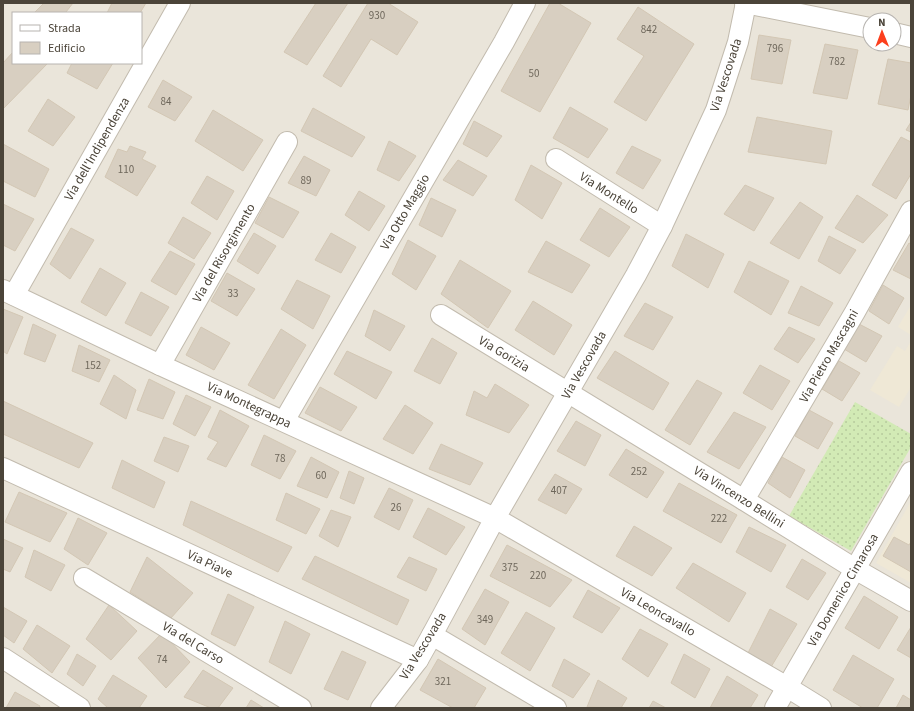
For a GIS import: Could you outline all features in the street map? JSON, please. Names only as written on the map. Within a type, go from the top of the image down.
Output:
[{"type":"street","name":"Via dell'Indipendenza","points":[[9,293],[180,3]]},
{"type":"street","name":"Via Otto Maggio","points":[[284,421],[500,49],[525,3]]},
{"type":"street","points":[[746,3],[862,26]]},
{"type":"street","name":"Via Vescovada","points":[[381,708],[418,660],[495,518],[636,275],[662,226],[716,110],[738,42],[746,3]]},
{"type":"street","name":"Via del Risorgimento","points":[[160,365],[287,142]]},
{"type":"street","name":"Via Montello","points":[[556,159],[662,226]]},
{"type":"street","name":"Via Pietro Mascagni","points":[[744,500],[855,312],[911,211]]},
{"type":"street","name":"Via Montegrappa","points":[[9,293],[160,365],[495,518]]},
{"type":"street","name":"Via Gorizia","points":[[441,315],[568,393]]},
{"type":"street","name":"Via Vincenzo Bellini","points":[[568,393],[855,569],[911,601]]},
{"type":"street","name":"Via Piave","points":[[3,468],[418,660]]},
{"type":"street","name":"Via Domenico Cimarosa","points":[[775,708],[911,472]]},
{"type":"street","name":"Via Leoncavallo","points":[[495,518],[821,708]]},
{"type":"street","name":"Via del Carso","points":[[84,578],[301,708]]},
{"type":"street","points":[[432,635],[556,708]]},
{"type":"street","points":[[3,658],[80,708]]},
{"type":"shaded area","points":[[3,3],[911,3],[911,708],[3,708]]},
{"type":"shaded area","points":[[911,305],[911,335],[898,327]]},
{"type":"shaded area","points":[[911,341],[911,387],[899,407],[870,390],[897,346],[905,351]]},
{"type":"shaded area","points":[[911,501],[911,583],[876,563]]},
{"type":"green space","points":[[855,402],[911,434],[911,447],[851,551],[789,516]]},
{"type":"building","points":[[44,3],[73,3],[66,12],[35,12]]},
{"type":"building","points":[[112,3],[146,3],[141,12],[108,12]]},
{"type":"building","points":[[316,3],[348,3],[307,65],[284,52]]},
{"type":"building","points":[[368,3],[388,3],[418,22],[397,55],[371,39],[341,87],[323,76]]},
{"type":"building","points":[[550,3],[558,3],[591,23],[540,112],[501,91]]},
{"type":"building","points":[[638,7],[694,44],[646,121],[614,102],[644,56],[617,39]]},
{"type":"building","points":[[759,35],[791,40],[782,84],[751,79]]},
{"type":"building","points":[[825,44],[858,50],[847,99],[813,93]]},
{"type":"building","points":[[12,53],[12,64],[47,64],[3,109],[3,63]]},
{"type":"building","points":[[888,59],[911,63],[911,95],[908,110],[878,104]]},
{"type":"building","points":[[72,64],[112,64],[97,89],[67,73]]},
{"type":"building","points":[[163,80],[192,97],[175,121],[148,107]]},
{"type":"building","points":[[48,99],[75,117],[53,146],[28,131]]},
{"type":"building","points":[[570,107],[608,129],[588,158],[553,138]]},
{"type":"building","points":[[313,108],[365,137],[352,157],[301,131]]},
{"type":"building","points":[[213,110],[263,140],[243,171],[195,141]]},
{"type":"building","points":[[757,117],[832,131],[826,164],[748,152]]},
{"type":"building","points":[[474,121],[502,136],[487,157],[463,144]]},
{"type":"building","points":[[911,122],[911,132],[906,130]]},
{"type":"building","points":[[901,137],[911,142],[911,174],[896,199],[872,185]]},
{"type":"building","points":[[389,141],[416,156],[399,181],[377,170]]},
{"type":"building","points":[[3,144],[49,169],[35,197],[3,181]]},
{"type":"building","points":[[130,146],[146,152],[142,159],[156,166],[137,196],[105,177],[118,149],[127,152]]},
{"type":"building","points":[[632,146],[661,160],[643,189],[616,173]]},
{"type":"building","points":[[304,156],[330,170],[316,196],[288,183]]},
{"type":"building","points":[[458,160],[487,176],[473,196],[443,180]]},
{"type":"building","points":[[531,165],[562,183],[542,219],[515,200]]},
{"type":"building","points":[[207,176],[234,191],[217,220],[191,203]]},
{"type":"building","points":[[745,185],[774,198],[754,231],[724,214]]},
{"type":"building","points":[[359,191],[385,206],[369,231],[345,215]]},
{"type":"building","points":[[857,195],[888,215],[863,243],[835,228]]},
{"type":"building","points":[[269,197],[299,212],[283,238],[255,223]]},
{"type":"building","points":[[431,198],[456,210],[442,237],[419,225]]},
{"type":"building","points":[[800,202],[823,217],[799,259],[770,243]]},
{"type":"building","points":[[3,204],[34,219],[15,251],[3,245]]},
{"type":"building","points":[[600,208],[630,227],[609,257],[580,240]]},
{"type":"building","points":[[183,217],[211,233],[194,259],[168,243]]},
{"type":"building","points":[[71,228],[94,240],[70,279],[50,264]]},
{"type":"building","points":[[254,233],[276,246],[258,274],[237,261]]},
{"type":"building","points":[[331,233],[356,247],[341,273],[315,260]]},
{"type":"building","points":[[686,234],[724,254],[708,288],[672,266]]},
{"type":"building","points":[[829,236],[856,250],[840,274],[818,261]]},
{"type":"building","points":[[408,240],[436,256],[416,290],[392,274]]},
{"type":"building","points":[[546,241],[590,265],[572,293],[528,272]]},
{"type":"building","points":[[909,243],[911,244],[911,279],[893,270]]},
{"type":"building","points":[[170,251],[195,264],[176,295],[151,281]]},
{"type":"building","points":[[460,260],[511,291],[488,328],[441,294]]},
{"type":"building","points":[[749,261],[789,281],[771,315],[734,292]]},
{"type":"building","points":[[100,268],[126,283],[106,316],[81,302]]},
{"type":"building","points":[[227,273],[255,289],[237,316],[211,301]]},
{"type":"building","points":[[297,280],[330,296],[313,329],[281,309]]},
{"type":"building","points":[[883,285],[904,298],[889,324],[869,311]]},
{"type":"building","points":[[801,286],[833,303],[819,326],[788,313]]},
{"type":"building","points":[[141,292],[169,307],[151,336],[125,323]]},
{"type":"building","points":[[533,301],[572,325],[554,355],[515,330]]},
{"type":"building","points":[[645,303],[673,317],[653,350],[624,336]]},
{"type":"building","points":[[3,309],[23,317],[7,354],[3,351]]},
{"type":"building","points":[[374,310],[405,326],[390,351],[365,336]]},
{"type":"building","points":[[33,324],[56,335],[45,362],[24,354]]},
{"type":"building","points":[[859,324],[882,336],[866,362],[844,349]]},
{"type":"building","points":[[201,327],[230,343],[214,370],[186,355]]},
{"type":"building","points":[[789,327],[815,339],[798,363],[774,349]]},
{"type":"building","points":[[281,329],[306,345],[274,399],[248,385]]},
{"type":"building","points":[[432,338],[457,353],[440,384],[414,371]]},
{"type":"building","points":[[79,345],[110,360],[99,382],[72,371]]},
{"type":"building","points":[[347,351],[392,372],[376,399],[334,374]]},
{"type":"building","points":[[615,351],[669,383],[653,410],[597,378]]},
{"type":"building","points":[[839,361],[860,373],[842,401],[822,389]]},
{"type":"building","points":[[760,365],[790,381],[772,410],[743,393]]},
{"type":"building","points":[[114,375],[136,390],[126,419],[100,404]]},
{"type":"building","points":[[149,379],[175,392],[163,419],[137,410]]},
{"type":"building","points":[[697,380],[722,393],[690,445],[665,430]]},
{"type":"building","points":[[495,384],[529,405],[509,433],[466,415],[474,391],[487,398]]},
{"type":"building","points":[[320,387],[357,407],[341,431],[305,413]]},
{"type":"building","points":[[186,395],[211,407],[195,436],[173,424]]},
{"type":"building","points":[[3,401],[93,443],[79,468],[3,434]]},
{"type":"building","points":[[405,405],[433,423],[413,454],[383,439]]},
{"type":"building","points":[[220,410],[249,426],[226,467],[207,459],[218,442],[208,437]]},
{"type":"building","points":[[809,410],[833,423],[818,449],[795,436]]},
{"type":"building","points":[[734,412],[766,427],[739,469],[707,452]]},
{"type":"building","points":[[576,421],[601,435],[585,466],[557,451]]},
{"type":"building","points":[[264,435],[296,451],[280,479],[251,465]]},
{"type":"building","points":[[164,437],[189,446],[178,472],[154,461]]},
{"type":"building","points":[[441,444],[483,463],[470,485],[429,469]]},
{"type":"building","points":[[626,449],[664,472],[647,498],[609,475]]},
{"type":"building","points":[[311,457],[339,472],[327,498],[297,486]]},
{"type":"building","points":[[782,457],[805,470],[790,498],[768,483]]},
{"type":"building","points":[[122,460],[165,482],[154,508],[112,488]]},
{"type":"building","points":[[349,471],[364,478],[354,504],[340,498]]},
{"type":"building","points":[[555,474],[582,489],[566,514],[538,500]]},
{"type":"building","points":[[679,483],[737,515],[721,543],[663,511]]},
{"type":"building","points":[[389,488],[413,500],[399,530],[374,517]]},
{"type":"building","points":[[19,492],[67,513],[50,542],[5,522]]},
{"type":"building","points":[[286,493],[320,509],[306,534],[276,520]]},
{"type":"building","points":[[191,501],[292,547],[278,572],[183,525]]},
{"type":"building","points":[[428,508],[465,527],[446,555],[413,537]]},
{"type":"building","points":[[331,510],[351,517],[338,547],[319,536]]},
{"type":"building","points":[[78,518],[107,533],[88,565],[64,549]]},
{"type":"building","points":[[634,526],[672,548],[652,576],[616,556]]},
{"type":"building","points":[[749,527],[786,545],[771,572],[736,552]]},
{"type":"building","points":[[894,537],[909,545],[911,542],[911,572],[883,556]]},
{"type":"building","points":[[3,539],[23,548],[10,572],[3,569]]},
{"type":"building","points":[[507,545],[572,580],[550,607],[490,576]]},
{"type":"building","points":[[34,550],[65,565],[51,591],[25,577]]},
{"type":"building","points":[[315,556],[409,600],[397,625],[302,579]]},
{"type":"building","points":[[147,557],[193,593],[171,618],[130,592]]},
{"type":"building","points":[[409,557],[437,569],[426,591],[397,577]]},
{"type":"building","points":[[802,559],[826,573],[808,600],[786,587]]},
{"type":"building","points":[[693,563],[746,593],[729,622],[676,588]]},
{"type":"building","points":[[485,589],[509,602],[485,645],[462,629]]},
{"type":"building","points":[[588,590],[620,608],[602,633],[573,617]]},
{"type":"building","points":[[228,594],[254,607],[235,646],[211,634]]},
{"type":"building","points":[[864,596],[898,617],[879,649],[845,628]]},
{"type":"building","points":[[109,605],[137,631],[111,660],[86,639]]},
{"type":"building","points":[[3,607],[27,621],[14,643],[3,635]]},
{"type":"building","points":[[770,609],[797,624],[771,667],[748,653]]},
{"type":"building","points":[[526,612],[555,628],[530,671],[501,653]]},
{"type":"building","points":[[285,621],[310,634],[291,674],[269,662]]},
{"type":"building","points":[[37,625],[70,646],[52,673],[23,649]]},
{"type":"building","points":[[911,627],[911,658],[897,650]]},
{"type":"building","points":[[640,629],[668,644],[648,677],[622,659]]},
{"type":"building","points":[[162,633],[190,662],[166,688],[138,658]]},
{"type":"building","points":[[342,651],[366,662],[348,700],[324,689]]},
{"type":"building","points":[[77,654],[96,666],[83,686],[67,674]]},
{"type":"building","points":[[684,654],[710,669],[695,698],[671,683]]},
{"type":"building","points":[[853,655],[894,679],[877,708],[863,708],[833,690]]},
{"type":"building","points":[[438,659],[486,688],[474,708],[453,708],[420,690]]},
{"type":"building","points":[[564,659],[590,674],[573,698],[552,686]]},
{"type":"building","points":[[203,670],[233,688],[218,708],[211,708],[184,697]]},
{"type":"building","points":[[113,675],[147,696],[139,708],[108,708],[98,699]]},
{"type":"building","points":[[727,676],[758,695],[750,708],[710,708]]},
{"type":"building","points":[[598,680],[627,698],[621,708],[587,707]]},
{"type":"building","points":[[15,692],[40,706],[39,708],[6,708]]},
{"type":"building","points":[[903,695],[911,700],[911,708],[896,708]]},
{"type":"building","points":[[251,700],[264,708],[246,708]]},
{"type":"building","points":[[653,701],[666,708],[649,708]]}]
